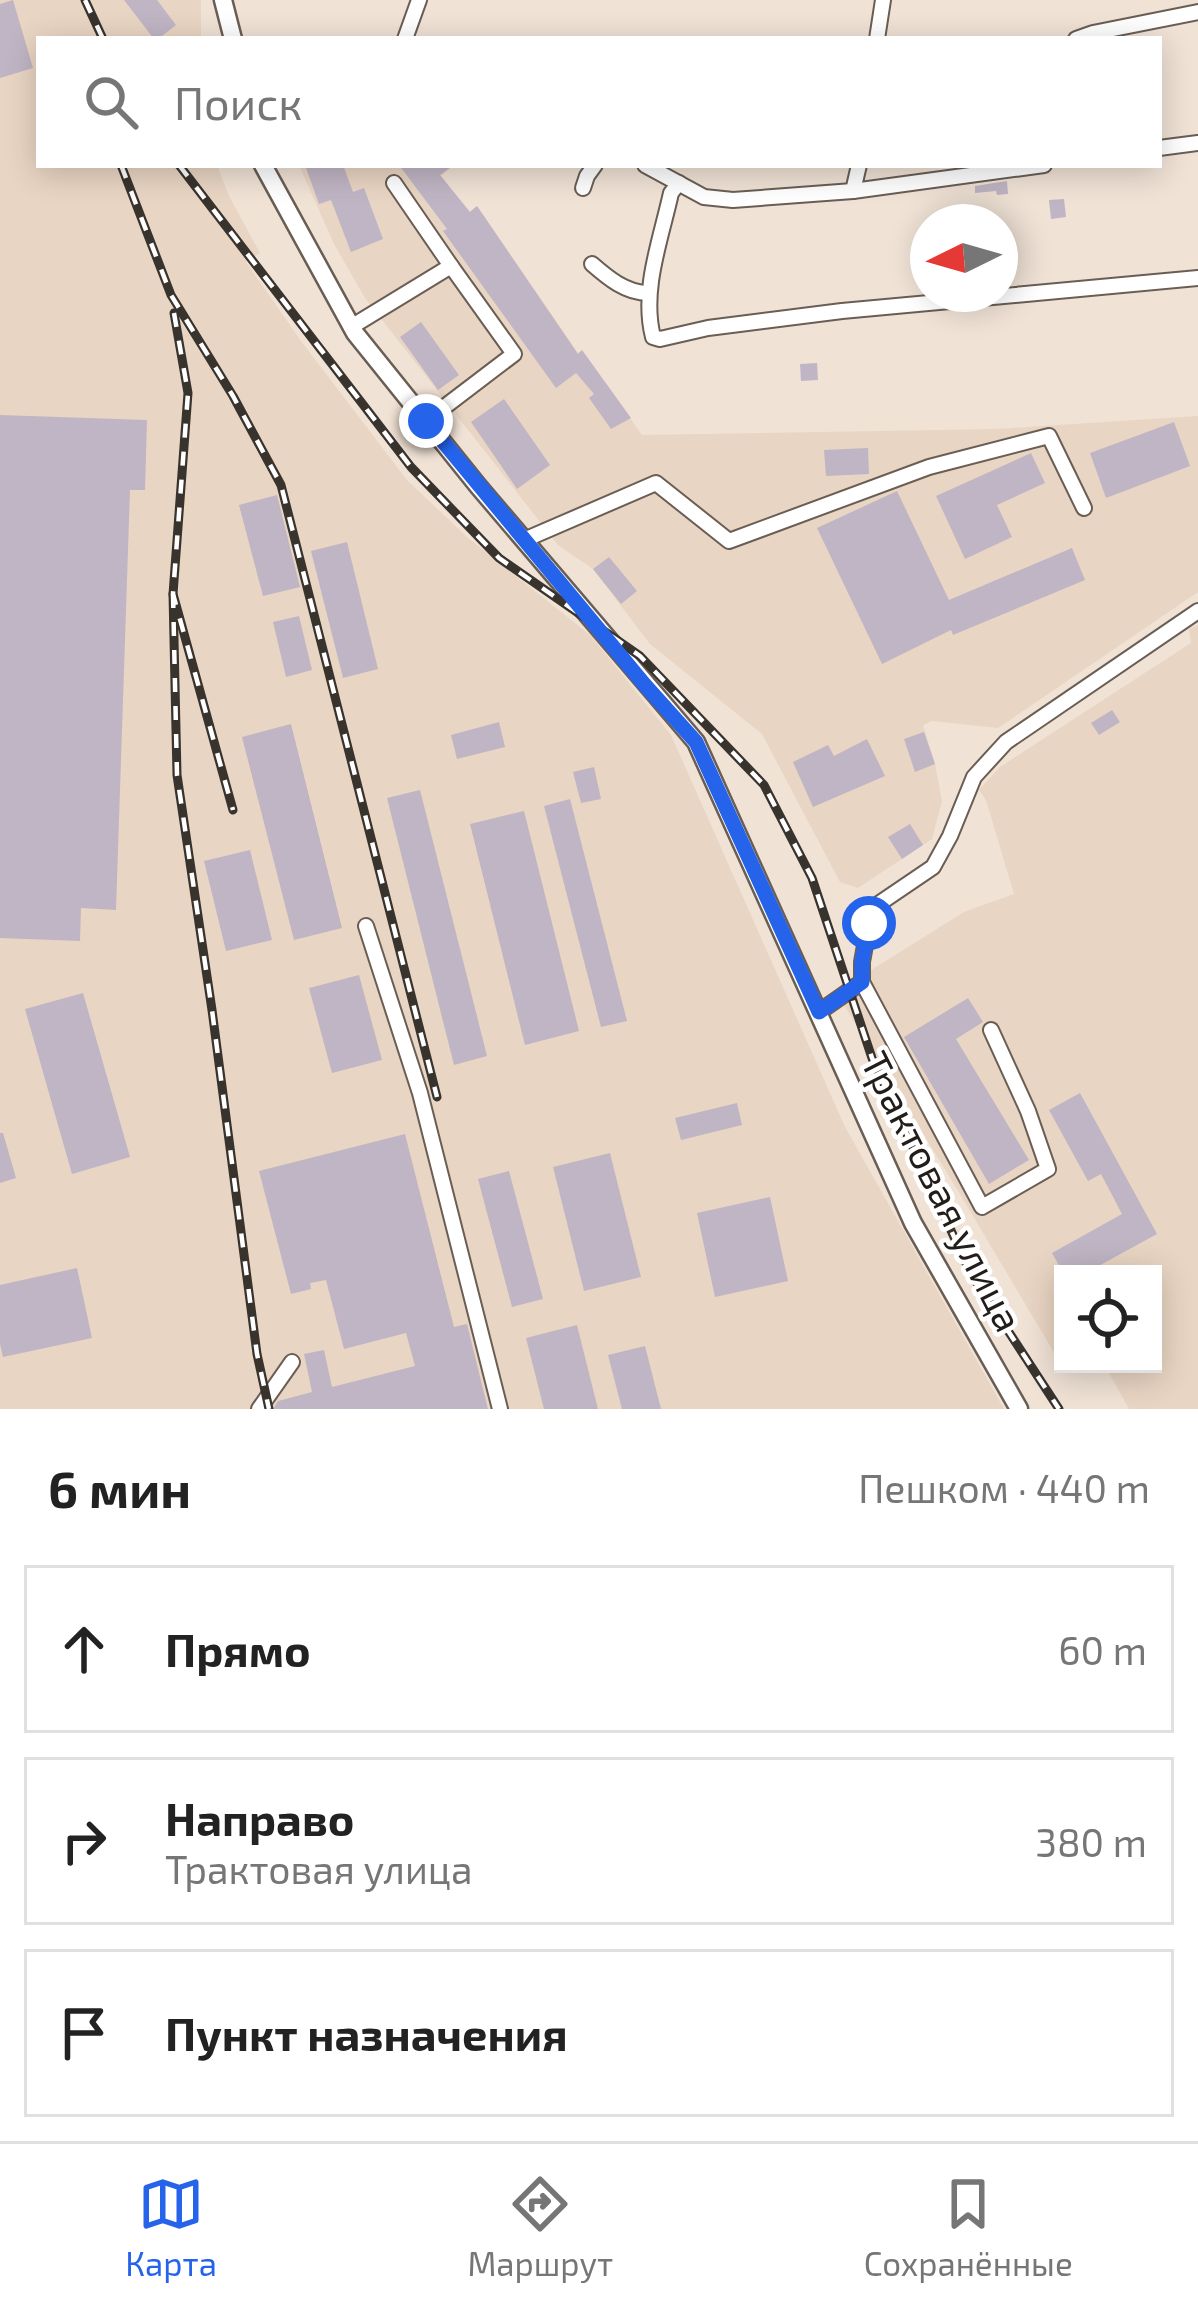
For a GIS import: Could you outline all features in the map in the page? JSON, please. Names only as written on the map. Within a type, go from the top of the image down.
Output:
[{"type":"main road","points":[[223,0],[236,36]]},
{"type":"main road","name":"Трактовая улица","points":[[265,168],[352,327],[696,742],[913,1223],[1018,1409]]},
{"type":"street","points":[[406,36],[419,0]]},
{"type":"street","points":[[878,36],[884,0]]},
{"type":"street","points":[[1084,36],[1198,12]]},
{"type":"street","points":[[1162,148],[1198,143]]},
{"type":"street","points":[[583,188],[593,168]]},
{"type":"street","points":[[651,168],[704,197],[733,200],[853,191],[1022,168]]},
{"type":"street","points":[[853,191],[858,168]]},
{"type":"street","points":[[394,183],[514,354],[426,421]]},
{"type":"street","points":[[679,183],[670,193],[648,293],[650,330],[652,337],[660,339],[842,311],[1198,278]]},
{"type":"street","points":[[592,264],[636,293],[648,293]]},
{"type":"street","points":[[352,327],[451,266]]},
{"type":"street","points":[[524,540],[656,483],[729,541],[929,467],[1048,436],[1084,508]]},
{"type":"street","points":[[991,1030],[1048,1169],[982,1207],[862,982],[869,923],[877,905],[933,867],[974,777],[1006,742],[1198,611]]},
{"type":"street","points":[[366,926],[420,1093],[500,1409]]},
{"type":"street","points":[[819,1012],[862,982]]},
{"type":"street","points":[[259,1409],[292,1362]]},
{"type":"shaded area","points":[[0,0],[201,0],[201,36],[36,36],[36,168],[218,168],[260,253],[246,262],[407,480],[467,537],[590,635],[671,735],[845,1127],[1004,1409],[0,1409]]},
{"type":"shaded area","points":[[300,168],[450,168],[441,176],[469,212],[477,206],[578,353],[582,350],[642,435],[995,429],[1198,416],[1198,592],[998,728],[932,721],[923,725],[942,801],[932,839],[858,888],[840,882],[762,734],[650,644],[593,569],[558,545],[365,298],[334,244]]},
{"type":"shaded area","points":[[1198,625],[1198,1409],[1129,1409],[1109,1373],[1162,1373],[1162,1265],[1054,1265],[1054,1352],[836,992],[964,912],[1014,894],[979,790],[1000,767],[1191,643],[1189,629]]},
{"type":"building","points":[[13,0],[33,68],[0,78],[0,4]]},
{"type":"building","points":[[124,0],[157,0],[176,25],[162,36],[152,36]]},
{"type":"building","points":[[306,168],[344,168],[353,192],[364,188],[383,239],[351,252],[331,200],[319,204]]},
{"type":"building","points":[[401,168],[450,168],[440,175],[470,212],[477,206],[578,354],[582,350],[631,418],[611,429],[589,398],[594,394],[576,373],[556,388],[443,231],[447,229]]},
{"type":"building","points":[[1007,181],[1008,194],[975,193],[975,186]]},
{"type":"building","points":[[1064,199],[1066,217],[1051,219],[1049,200]]},
{"type":"building","points":[[421,322],[459,375],[438,390],[400,337]]},
{"type":"building","points":[[817,363],[818,380],[801,381],[800,364]]},
{"type":"building","points":[[504,399],[550,465],[517,489],[471,422]]},
{"type":"building","points":[[0,415],[147,420],[145,490],[130,490],[116,910],[81,908],[80,941],[0,938]]},
{"type":"building","points":[[1174,422],[1190,466],[1106,498],[1090,453]]},
{"type":"building","points":[[868,448],[869,474],[826,476],[824,450]]},
{"type":"building","points":[[1031,453],[1045,483],[997,505],[1012,537],[965,559],[936,496]]},
{"type":"building","points":[[897,491],[949,600],[1072,548],[1085,580],[953,635],[951,630],[882,664],[817,528]]},
{"type":"building","points":[[277,495],[300,587],[263,596],[239,505]]},
{"type":"building","points":[[347,542],[378,669],[343,678],[311,551]]},
{"type":"building","points":[[609,557],[637,591],[621,604],[593,569]]},
{"type":"building","points":[[299,616],[312,670],[286,677],[273,622]]},
{"type":"building","points":[[1112,710],[1120,722],[1099,735],[1091,723]]},
{"type":"building","points":[[499,722],[505,747],[457,759],[451,735]]},
{"type":"building","points":[[291,724],[342,928],[294,940],[242,737]]},
{"type":"building","points":[[924,732],[935,764],[915,772],[904,739]]},
{"type":"building","points":[[867,739],[885,776],[813,807],[793,762],[828,745],[834,756]]},
{"type":"building","points":[[594,767],[601,799],[581,803],[573,772]]},
{"type":"building","points":[[420,790],[487,1056],[454,1065],[387,798]]},
{"type":"building","points":[[570,799],[627,1021],[601,1027],[544,806]]},
{"type":"building","points":[[524,811],[579,1031],[525,1045],[470,824]]},
{"type":"building","points":[[910,824],[923,845],[902,859],[888,837]]},
{"type":"building","points":[[250,850],[272,940],[226,951],[204,861]]},
{"type":"building","points":[[359,975],[382,1060],[332,1073],[309,988]]},
{"type":"building","points":[[83,993],[130,1157],[72,1174],[25,1009]]},
{"type":"building","points":[[968,998],[983,1022],[956,1039],[1029,1160],[989,1184],[904,1037]]},
{"type":"building","points":[[1080,1093],[1157,1234],[1100,1265],[1059,1265],[1052,1253],[1122,1214],[1101,1174],[1088,1181],[1049,1110]]},
{"type":"building","points":[[737,1103],[742,1125],[681,1140],[675,1118]]},
{"type":"building","points":[[0,1133],[16,1178],[0,1183]]},
{"type":"building","points":[[405,1134],[454,1327],[467,1324],[488,1409],[273,1409],[278,1401],[312,1392],[304,1354],[324,1350],[332,1387],[415,1366],[406,1333],[344,1349],[326,1280],[291,1294],[259,1171]]},
{"type":"building","points":[[610,1153],[641,1277],[584,1291],[553,1167]]},
{"type":"building","points":[[509,1171],[543,1299],[512,1307],[478,1179]]},
{"type":"building","points":[[770,1197],[788,1281],[715,1297],[697,1213]]},
{"type":"building","points":[[77,1268],[92,1338],[3,1357],[0,1285]]},
{"type":"building","points":[[577,1325],[598,1409],[544,1409],[526,1338]]},
{"type":"building","points":[[645,1346],[661,1409],[622,1409],[608,1355]]},
{"type":"railway","points":[[85,0],[102,36]]},
{"type":"railway","points":[[122,168],[171,295],[281,485],[437,1097]]},
{"type":"railway","points":[[181,168],[411,467],[499,558],[640,656],[764,785],[812,878],[872,1058],[971,1274],[1059,1409]]},
{"type":"railway","points":[[174,313],[188,393],[173,594],[233,810]]},
{"type":"railway","points":[[173,594],[177,775],[257,1354],[269,1409]]},
{"type":"route","points":[[426,421],[696,742],[819,1012],[862,982],[869,923]]}]
